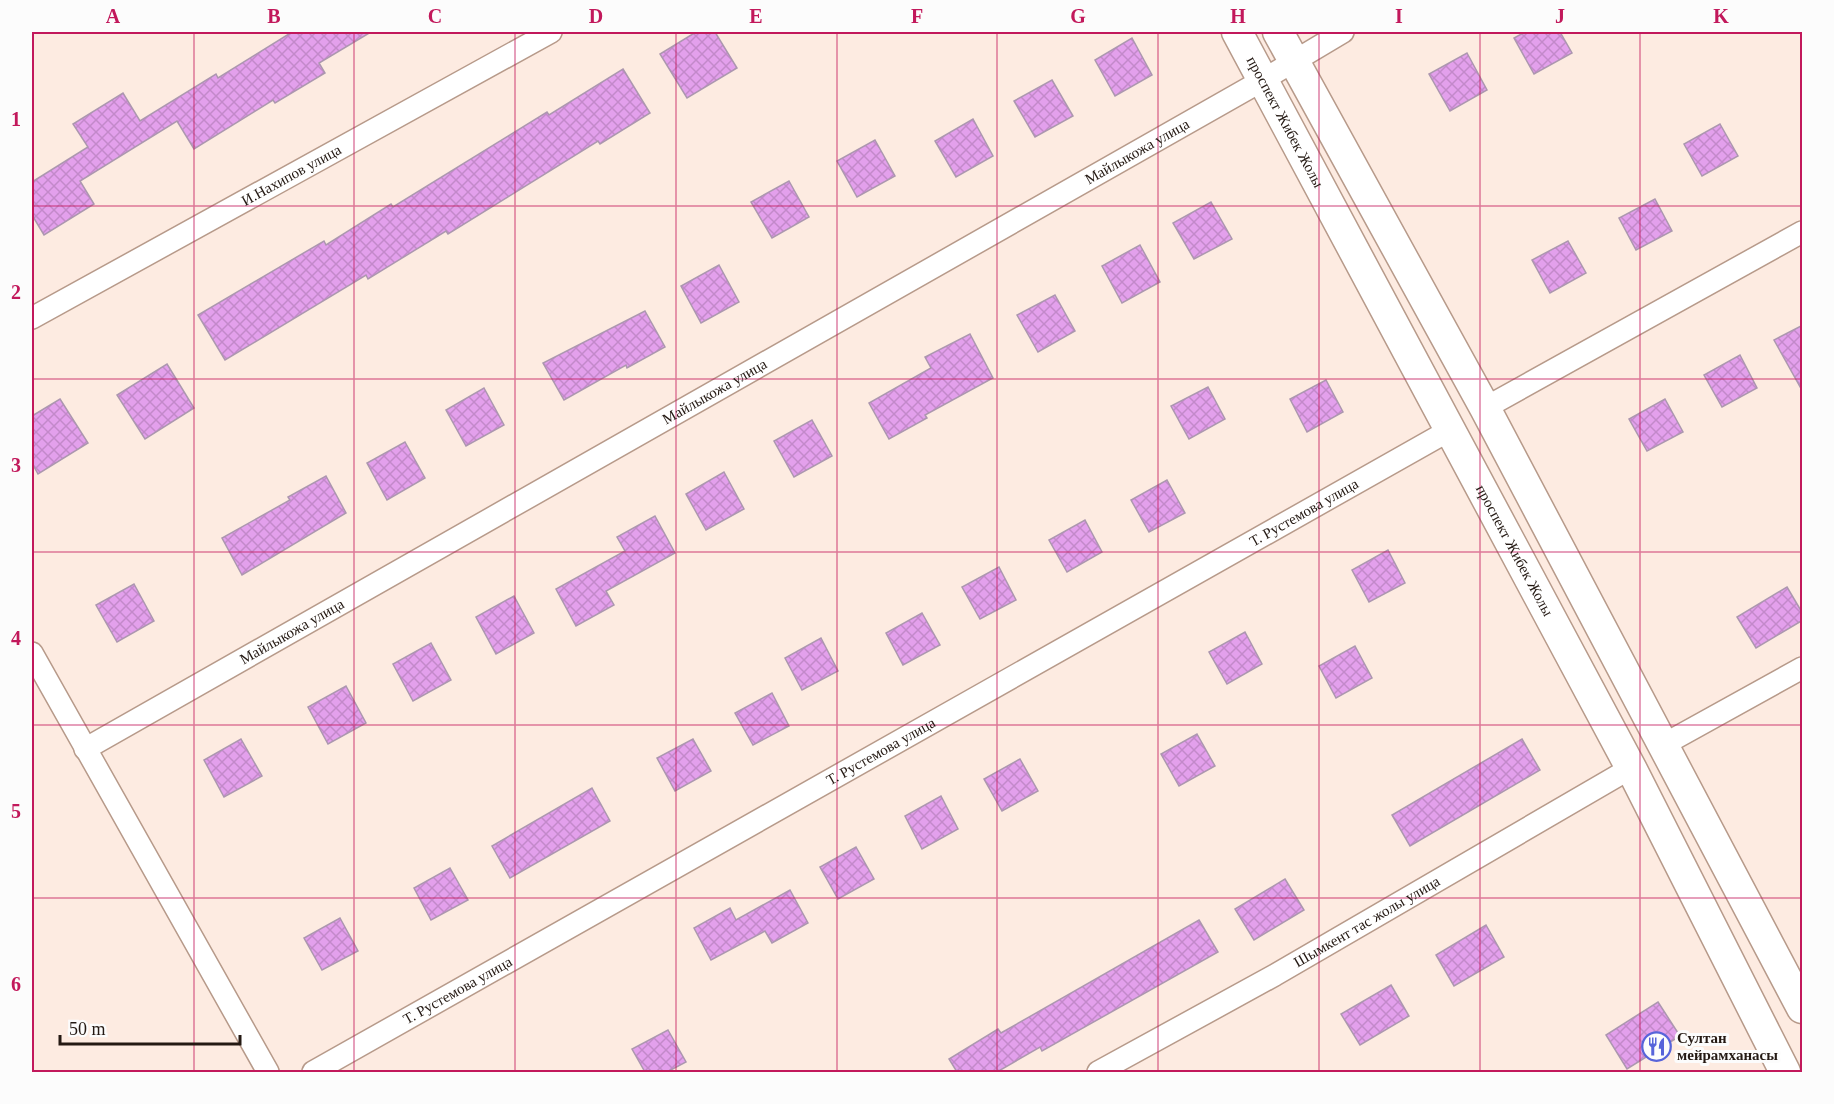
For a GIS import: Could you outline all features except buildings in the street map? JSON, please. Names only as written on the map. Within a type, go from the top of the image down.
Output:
[{"type":"street","name":"И.Нахипов улица","points":[[32,318],[551,32]]},
{"type":"street","name":"проспект Жибек Жолы","points":[[1237,32],[1631,768],[1785,1072]]},
{"type":"street","points":[[1278,32],[1485,408],[1803,1008]]},
{"type":"street","name":"Майлыкожа улица","points":[[85,749],[1343,32]]},
{"type":"street","points":[[1485,408],[1803,232]]},
{"type":"street","name":"Т. Рустемова улица","points":[[313,1072],[1450,429]]},
{"type":"street","points":[[32,653],[268,1072]]},
{"type":"street","points":[[1664,745],[1803,668]]},
{"type":"street","name":"Шымкент тас жолы улица","points":[[1098,1072],[1267,979],[1631,768]]},
{"type":"place","name":"Султан мейрамханасы","points":[[1656,1047]]}]
